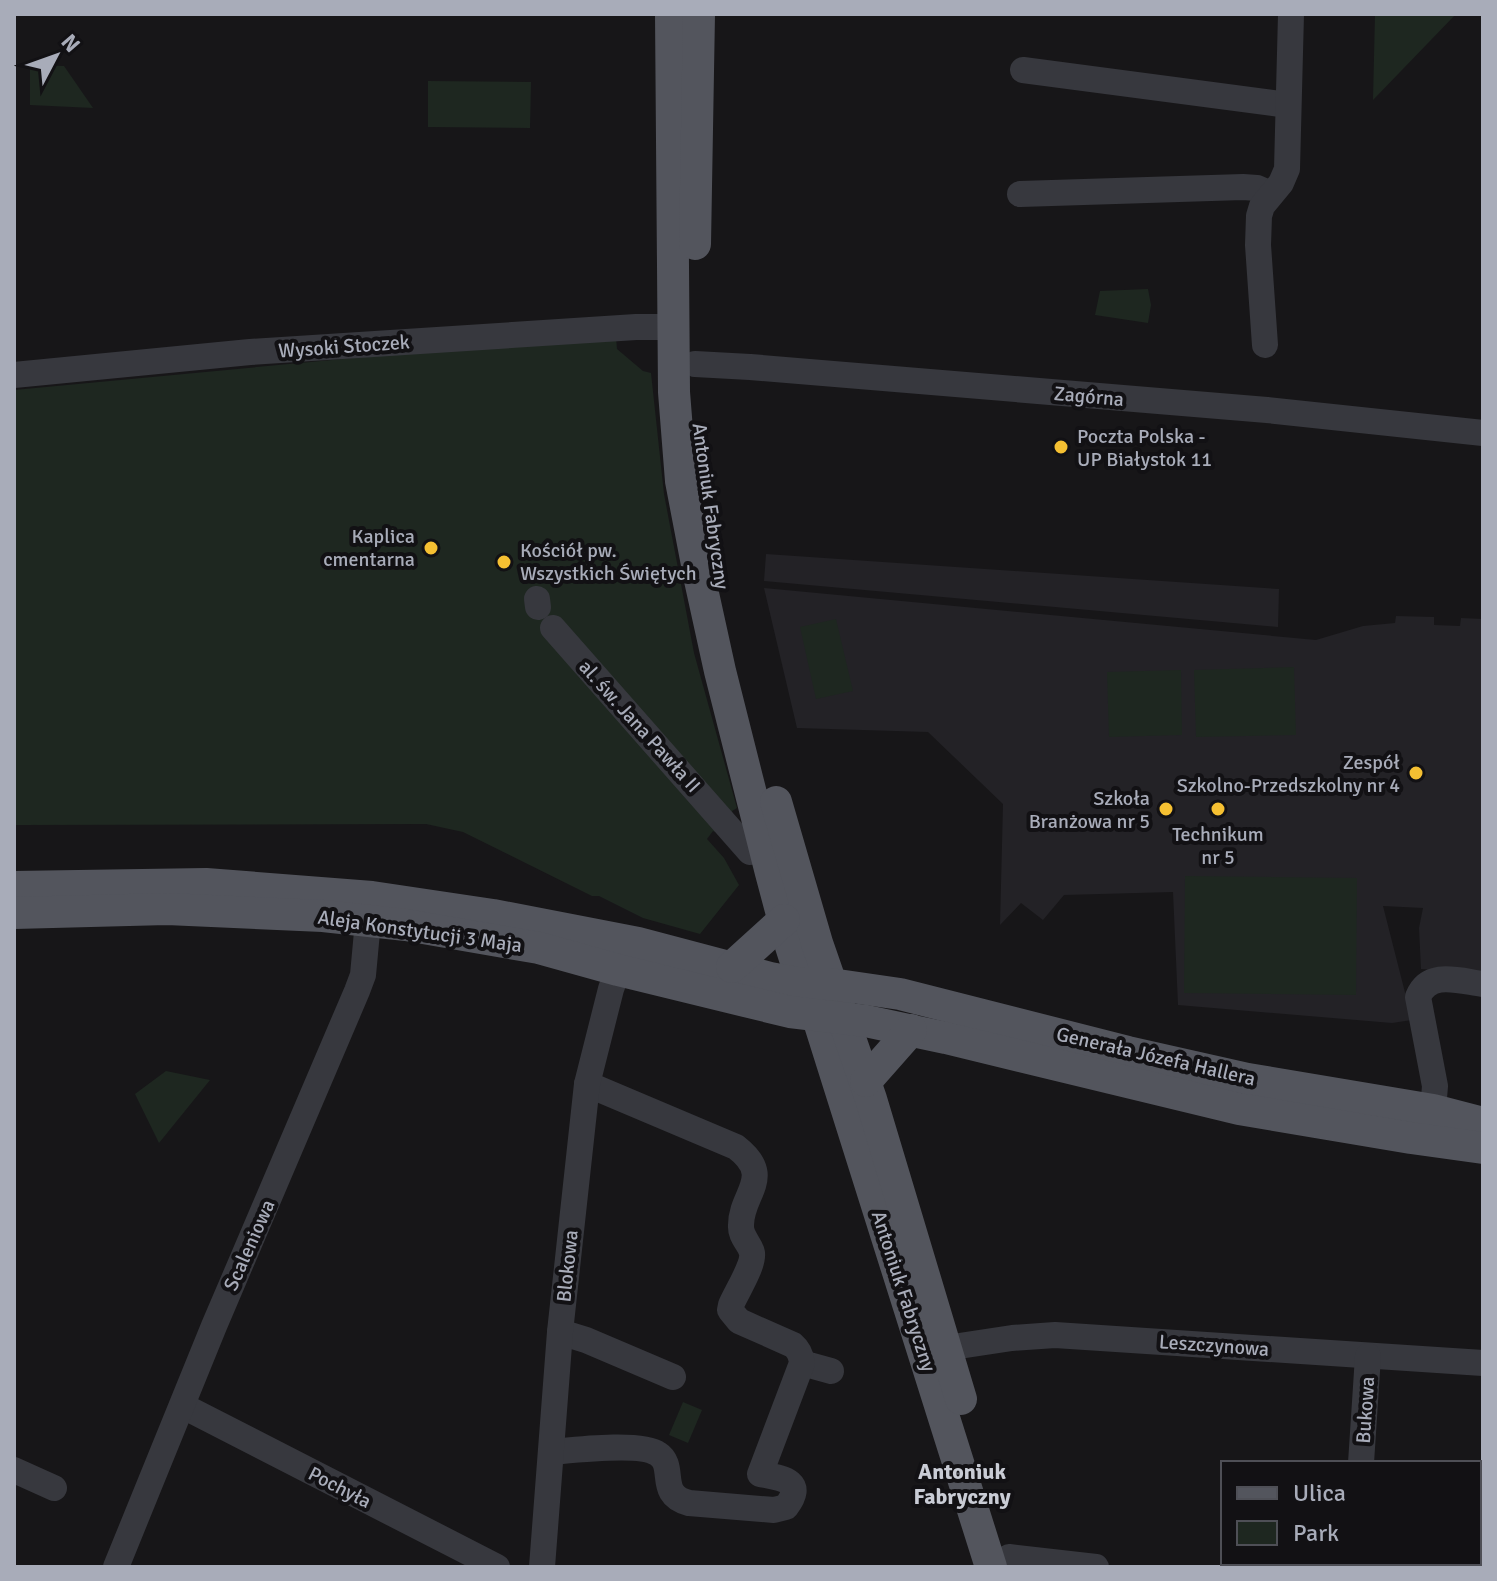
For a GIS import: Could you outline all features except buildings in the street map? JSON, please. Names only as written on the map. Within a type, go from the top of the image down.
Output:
[{"type":"main road","name":"Antoniuk Fabryczny","points":[[671,14],[674,392],[681,481],[700,580],[720,671],[772,864],[861,1095],[946,1348],[1004,1564]]},
{"type":"main road","name":"Antoniuk Fabryczny","points":[[699,14],[695,364],[702,475],[784,920],[817,984]]},
{"type":"main road","name":"Aleja Konstytucji 3 Maja","points":[[14,887],[206,884],[372,897],[493,915],[608,937],[770,978],[817,984]]},
{"type":"main road","name":"Aleja Konstytucji 3 Maja","points":[[14,913],[167,909],[323,916],[406,925],[525,945],[754,1004],[831,1017]]},
{"type":"main road","points":[[732,967],[784,920]]},
{"type":"main road","name":"Generała Józefa Hallera","points":[[817,984],[888,992],[1128,1052],[1233,1075],[1433,1110],[1483,1123]]},
{"type":"main road","points":[[946,1038],[954,1007]]},
{"type":"main road","name":"Generała Józefa Hallera","points":[[831,1017],[911,1030],[1239,1109],[1483,1148]]},
{"type":"main road","points":[[861,1095],[911,1030]]},
{"type":"main road","name":"Antoniuk Fabryczny","points":[[861,1095],[1004,1564]]},
{"type":"street","points":[[1265,345],[1258,227],[1262,206],[1281,183],[1287,169],[1291,14]]},
{"type":"street","points":[[1023,70],[1288,105]]},
{"type":"street","points":[[1020,194],[1243,187],[1257,188],[1271,194]]},
{"type":"street","name":"Wysoki Stoczek","points":[[14,375],[250,352],[674,327]]},
{"type":"street","name":"Zagórna","points":[[695,364],[1267,410],[1483,433]]},
{"type":"street","name":"al. św. Jana Pawła II","points":[[543,611],[727,825],[772,864]]},
{"type":"street","name":"Scaleniowa","points":[[126,1564],[214,1326],[360,983],[368,921]]},
{"type":"street","name":"Blokowa","points":[[542,1567],[560,1332],[587,1084],[618,970]]},
{"type":"street","points":[[1411,1138],[1433,1110],[1435,1086],[1418,997],[1426,983],[1433,980],[1483,984]]},
{"type":"street","points":[[552,1452],[627,1448],[651,1450],[663,1458],[667,1486],[680,1501],[780,1510],[793,1498],[792,1486],[786,1479],[760,1474],[802,1363],[798,1349],[739,1321],[730,1310],[752,1260],[741,1223],[755,1179],[749,1160],[736,1147],[587,1084]]},
{"type":"street","points":[[560,1332],[673,1377]]},
{"type":"street","name":"Leszczynowa","points":[[946,1348],[1055,1335],[1483,1363]]},
{"type":"street","name":"Bukowa","points":[[1361,1461],[1368,1356]]},
{"type":"street","points":[[802,1363],[831,1371]]},
{"type":"street","name":"Pochyła","points":[[183,1406],[497,1567]]},
{"type":"street","points":[[14,1470],[54,1488]]},
{"type":"street","points":[[1004,1564],[1096,1567]]},
{"type":"shaded area","points":[[766,554],[1279,589],[1278,627],[764,581]]},
{"type":"shaded area","points":[[764,588],[1316,640],[1363,626],[1395,623],[1396,616],[1434,617],[1434,625],[1460,626],[1461,618],[1483,619],[1483,973],[1421,969],[1419,928],[1423,908],[1383,906],[1412,1020],[1392,1023],[1178,1005],[1173,892],[1064,895],[1043,920],[1021,903],[1000,925],[1003,804],[928,732],[797,728]]},
{"type":"green space","points":[[1375,14],[1456,14],[1373,100]]},
{"type":"green space","points":[[30,65],[64,66],[93,108],[30,105]]},
{"type":"green space","points":[[428,81],[531,82],[530,128],[428,127]]},
{"type":"green space","points":[[1148,289],[1151,305],[1148,323],[1095,315],[1100,291]]},
{"type":"green space","points":[[616,337],[617,349],[643,371],[651,373],[664,494],[694,653],[737,808],[707,839],[724,858],[739,885],[700,934],[643,918],[463,832],[426,824],[14,825],[14,390]]},
{"type":"green space","points":[[836,619],[853,691],[816,699],[800,627]]},
{"type":"green space","points":[[1294,667],[1296,735],[1196,737],[1194,670]]},
{"type":"green space","points":[[1181,670],[1182,735],[1109,737],[1107,672]]},
{"type":"green space","points":[[1185,876],[1357,878],[1356,995],[1184,993]]},
{"type":"green space","points":[[166,1071],[210,1080],[159,1143],[135,1094]]},
{"type":"green space","points":[[683,1402],[702,1410],[688,1443],[669,1435]]},
{"type":"place","name":"Poczta Polska - UP Białystok 11","points":[[1061,447]]},
{"type":"place","name":"Kaplica cmentarna","points":[[431,548]]},
{"type":"place","name":"Kościół pw. Wszystkich Świętych","points":[[504,562]]},
{"type":"place","name":"Zespół Szkolno-Przedszkolny nr 4","points":[[1416,773]]},
{"type":"place","name":"Szkoła Branżowa nr 5","points":[[1166,809]]},
{"type":"place","name":"Technikum nr 5","points":[[1218,809]]},
{"type":"district","name":"Antoniuk Fabryczny","points":[[962,1484]]}]
